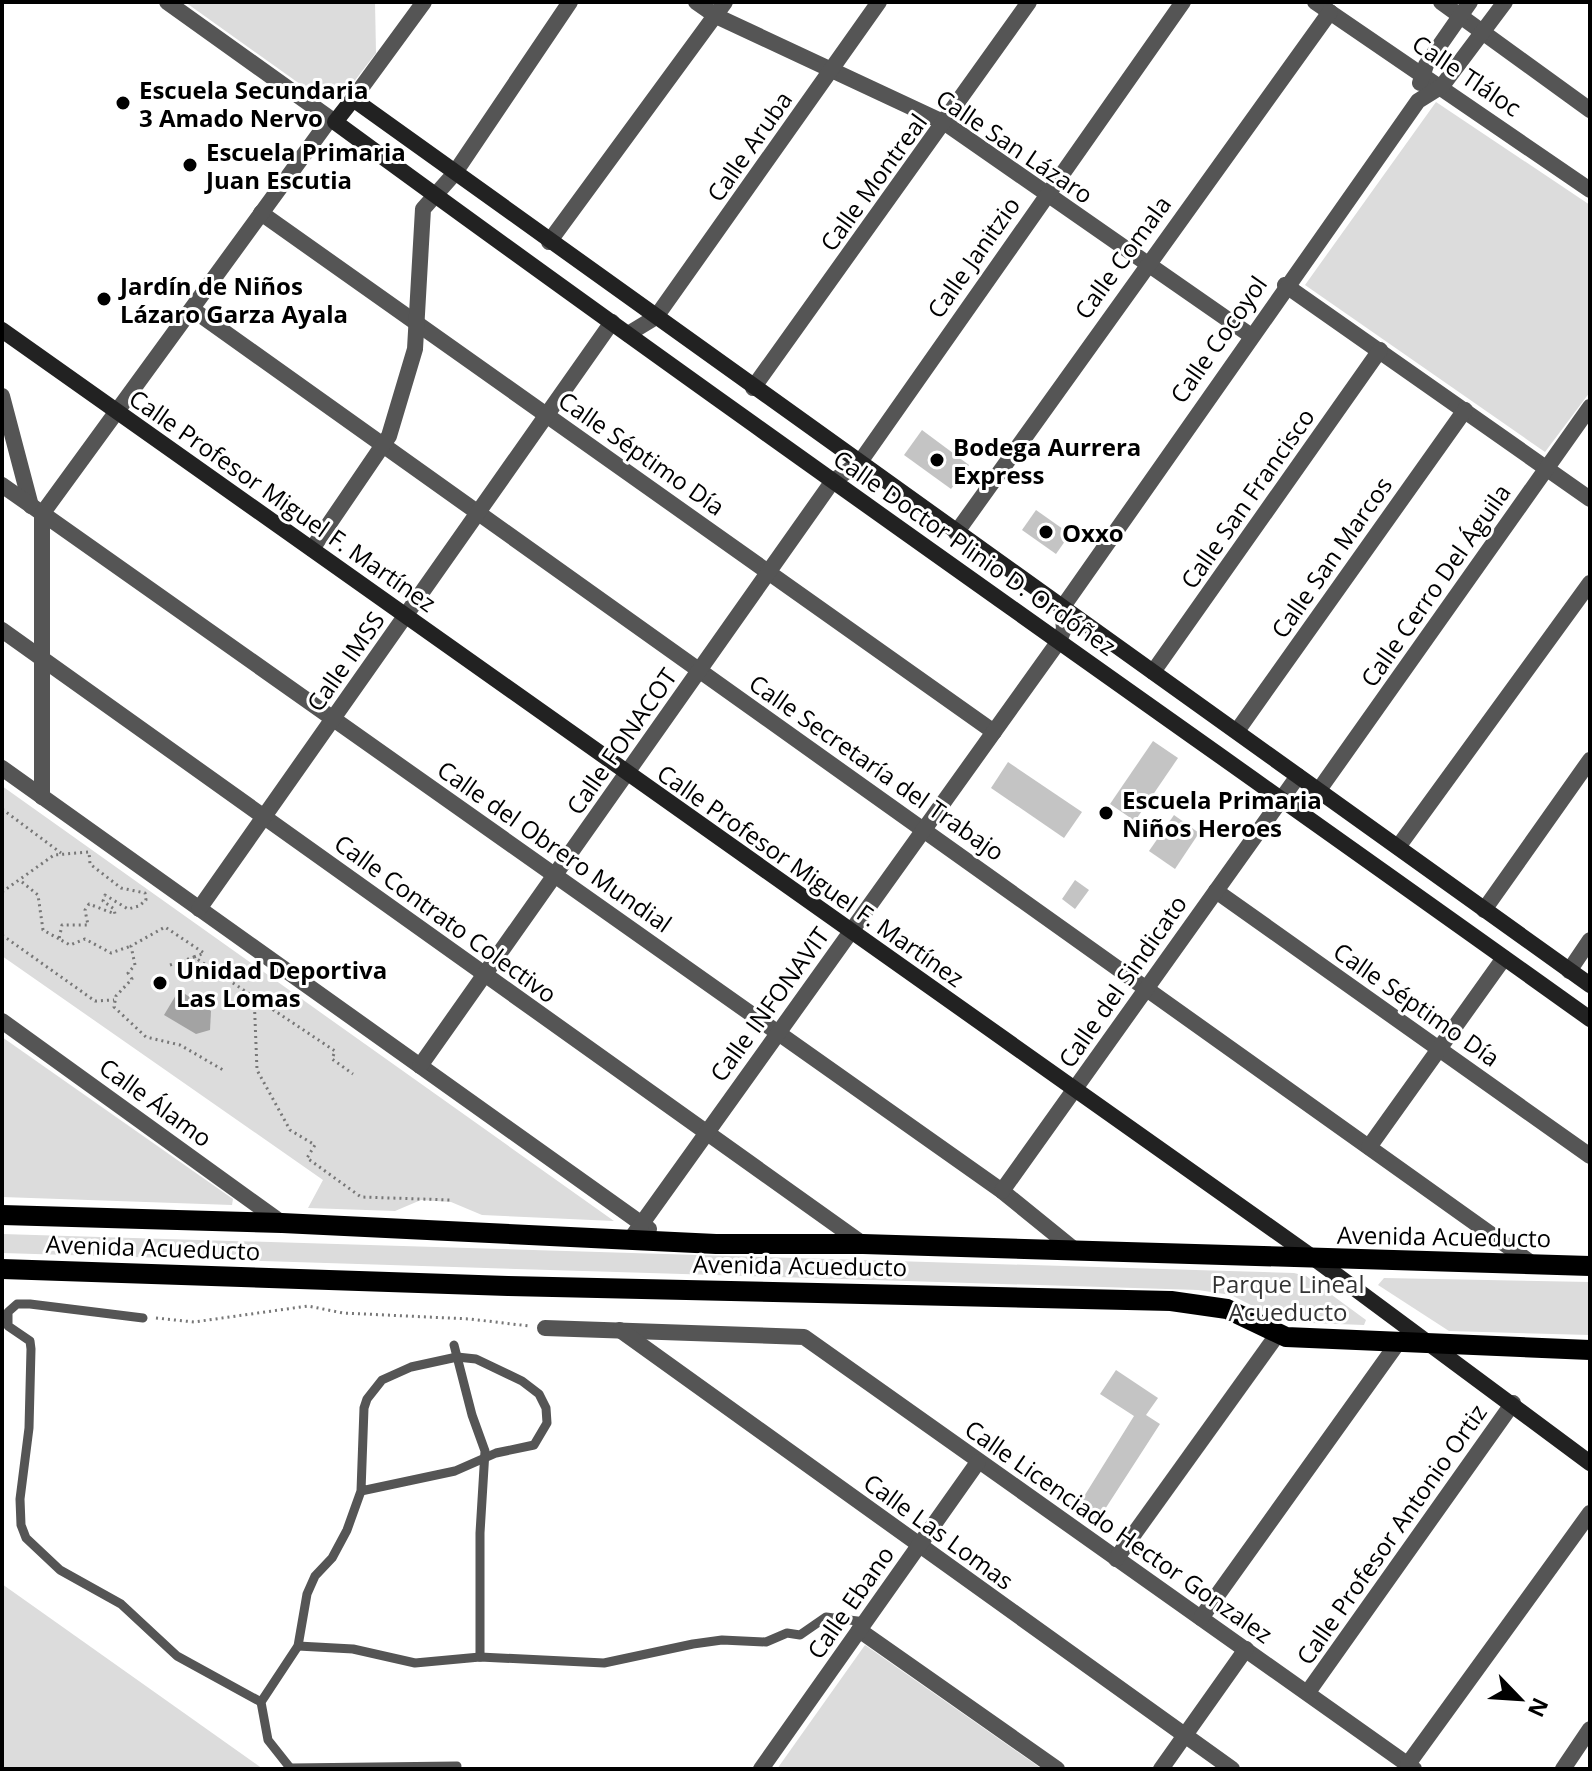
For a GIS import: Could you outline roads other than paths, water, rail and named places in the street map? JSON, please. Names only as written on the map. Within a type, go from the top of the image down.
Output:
[{"type":"main road","name":"Avenida Acueducto","points":[[2,1215],[636,1232],[666,1242],[863,1244],[1590,1266]]},
{"type":"main road","name":"Avenida Acueducto","points":[[2,1269],[508,1286],[1171,1301],[1227,1309],[1277,1335],[1397,1344],[1590,1350]]},
{"type":"street","points":[[167,2],[333,121]]},
{"type":"street","points":[[37,510],[117,411],[261,213],[353,99],[424,2]]},
{"type":"street","points":[[312,549],[383,445],[399,411],[415,349],[421,214],[454,174],[570,2]]},
{"type":"street","name":"Calle San Lázaro","points":[[696,2],[720,9],[832,70],[945,123],[1250,335]]},
{"type":"street","name":"Calle Aruba","points":[[656,317],[879,2]]},
{"type":"street","name":"Calle Montreal","points":[[753,388],[1029,2]]},
{"type":"street","name":"Calle Janitzio","points":[[832,482],[860,462],[1183,2]]},
{"type":"street","points":[[1441,2],[1465,9],[1483,32],[1590,110]]},
{"type":"street","points":[[1442,86],[1505,2]]},
{"type":"street","name":"Calle Tláloc","points":[[1322,7],[1442,86],[1590,190]]},
{"type":"street","name":"Calle Comala","points":[[956,533],[1322,7]]},
{"type":"street","points":[[549,242],[720,9]]},
{"type":"street","points":[[1422,73],[1465,9]]},
{"type":"street","name":"Calle Cocoyol","points":[[1418,101],[1422,73]]},
{"type":"street","name":"Calle Cocoyol","points":[[1062,608],[1285,285],[1418,101],[1442,86]]},
{"type":"street","name":"Calle Doctor Plinio D. Ordóñez","points":[[353,99],[1590,985]]},
{"type":"street","name":"Calle Doctor Plinio D. Ordóñez","points":[[333,121],[832,482],[1157,709],[1590,1019]]},
{"type":"street","name":"Calle Séptimo Día","points":[[261,213],[994,732]]},
{"type":"street","points":[[1285,285],[1590,499]]},
{"type":"street","name":"Calle Secretaría del Trabajo","points":[[192,309],[1534,1265]]},
{"type":"street","points":[[628,334],[656,317]]},
{"type":"street","name":"Calle IMSS","points":[[199,909],[612,322]]},
{"type":"street","name":"Calle Profesor Miguel F. Martínez","points":[[2,330],[1073,1091],[1315,1259],[1590,1463]]},
{"type":"street","name":"Calle San Francisco","points":[[1153,672],[1380,350]]},
{"type":"street","points":[[2,396],[37,510],[43,659],[42,797]]},
{"type":"street","name":"Calle Cerro Del Águila","points":[[1319,790],[1590,407]]},
{"type":"street","name":"Calle San Marcos","points":[[1237,731],[1465,410]]},
{"type":"street","name":"Calle FONACOT","points":[[420,1066],[832,482]]},
{"type":"street","name":"Calle del Obrero Mundial","points":[[2,485],[1002,1191],[1076,1251]]},
{"type":"street","points":[[1398,847],[1590,583]]},
{"type":"street","points":[[1059,641],[1064,629],[1062,608]]},
{"type":"street","name":"Calle Contrato Colectivo","points":[[2,630],[863,1244]]},
{"type":"street","name":"Calle INFONAVIT","points":[[636,1232],[1059,641]]},
{"type":"street","points":[[1157,709],[1173,686]]},
{"type":"street","points":[[1484,910],[1590,760]]},
{"type":"street","points":[[2,768],[420,1066],[636,1232]]},
{"type":"street","name":"Calle del Sindicato","points":[[1002,1191],[1298,776]]},
{"type":"street","name":"Calle Séptimo Día","points":[[1216,891],[1590,1156]]},
{"type":"street","points":[[1569,971],[1590,940]]},
{"type":"street","points":[[1369,1147],[1504,958]]},
{"type":"street","name":"Calle Álamo","points":[[2,1021],[282,1223]]},
{"type":"street","points":[[545,1328],[620,1330]]},
{"type":"street","name":"Calle Licenciado Hector Gonzalez","points":[[620,1330],[795,1335],[810,1341],[1411,1767]]},
{"type":"street","name":"Calle Las Lomas","points":[[620,1330],[918,1547],[1232,1769]]},
{"type":"street","points":[[1116,1559],[1277,1335]]},
{"type":"street","points":[[1201,1618],[1397,1344]]},
{"type":"street","name":"Calle Profesor Antonio Ortiz","points":[[1308,1692],[1513,1403]]},
{"type":"street","name":"Calle Ebano","points":[[761,1769],[978,1462]]},
{"type":"street","points":[[1411,1767],[1590,1513]]},
{"type":"street","points":[[862,1626],[1057,1769]]},
{"type":"street","points":[[1161,1769],[1246,1649]]},
{"type":"street","points":[[1563,1769],[1590,1729]]},
{"type":"lane","points":[[143,1318],[26,1304],[17,1304],[8,1312],[8,1326],[30,1341],[31,1349],[29,1428],[20,1499],[22,1532],[35,1549],[52,1563],[121,1604],[177,1656],[261,1702]]},
{"type":"lane","points":[[454,1345],[472,1415],[484,1443],[480,1657]]},
{"type":"lane","points":[[361,1491],[455,1471],[484,1458],[534,1445],[547,1423],[546,1408],[539,1394],[522,1381],[476,1359],[457,1357],[392,1374],[367,1399],[362,1421],[361,1491],[332,1558],[315,1576],[307,1594],[298,1646],[261,1702],[268,1740],[291,1769],[457,1766]]},
{"type":"lane","points":[[298,1646],[353,1649],[415,1663],[480,1657],[604,1663],[693,1644],[722,1640],[759,1642],[787,1633],[800,1635],[826,1617],[862,1626]]},
{"type":"place","name":"Escuela Secundaria 3 Amado Nervo","points":[[123,103]]},
{"type":"place","name":"Escuela Primaria Juan Escutia","points":[[190,165]]},
{"type":"place","name":"Jardín de Niños Lázaro Garza Ayala","points":[[104,299]]},
{"type":"place","name":"Bodega Aurrera Express","points":[[937,460]]},
{"type":"place","name":"Oxxo","points":[[1046,532]]},
{"type":"place","name":"Escuela Primaria Niños Heroes","points":[[1106,813]]},
{"type":"place","name":"Unidad Deportiva Las Lomas","points":[[160,983]]},
{"type":"park label","name":"Parque Lineal Acueducto","points":[[1288,1297]]}]
